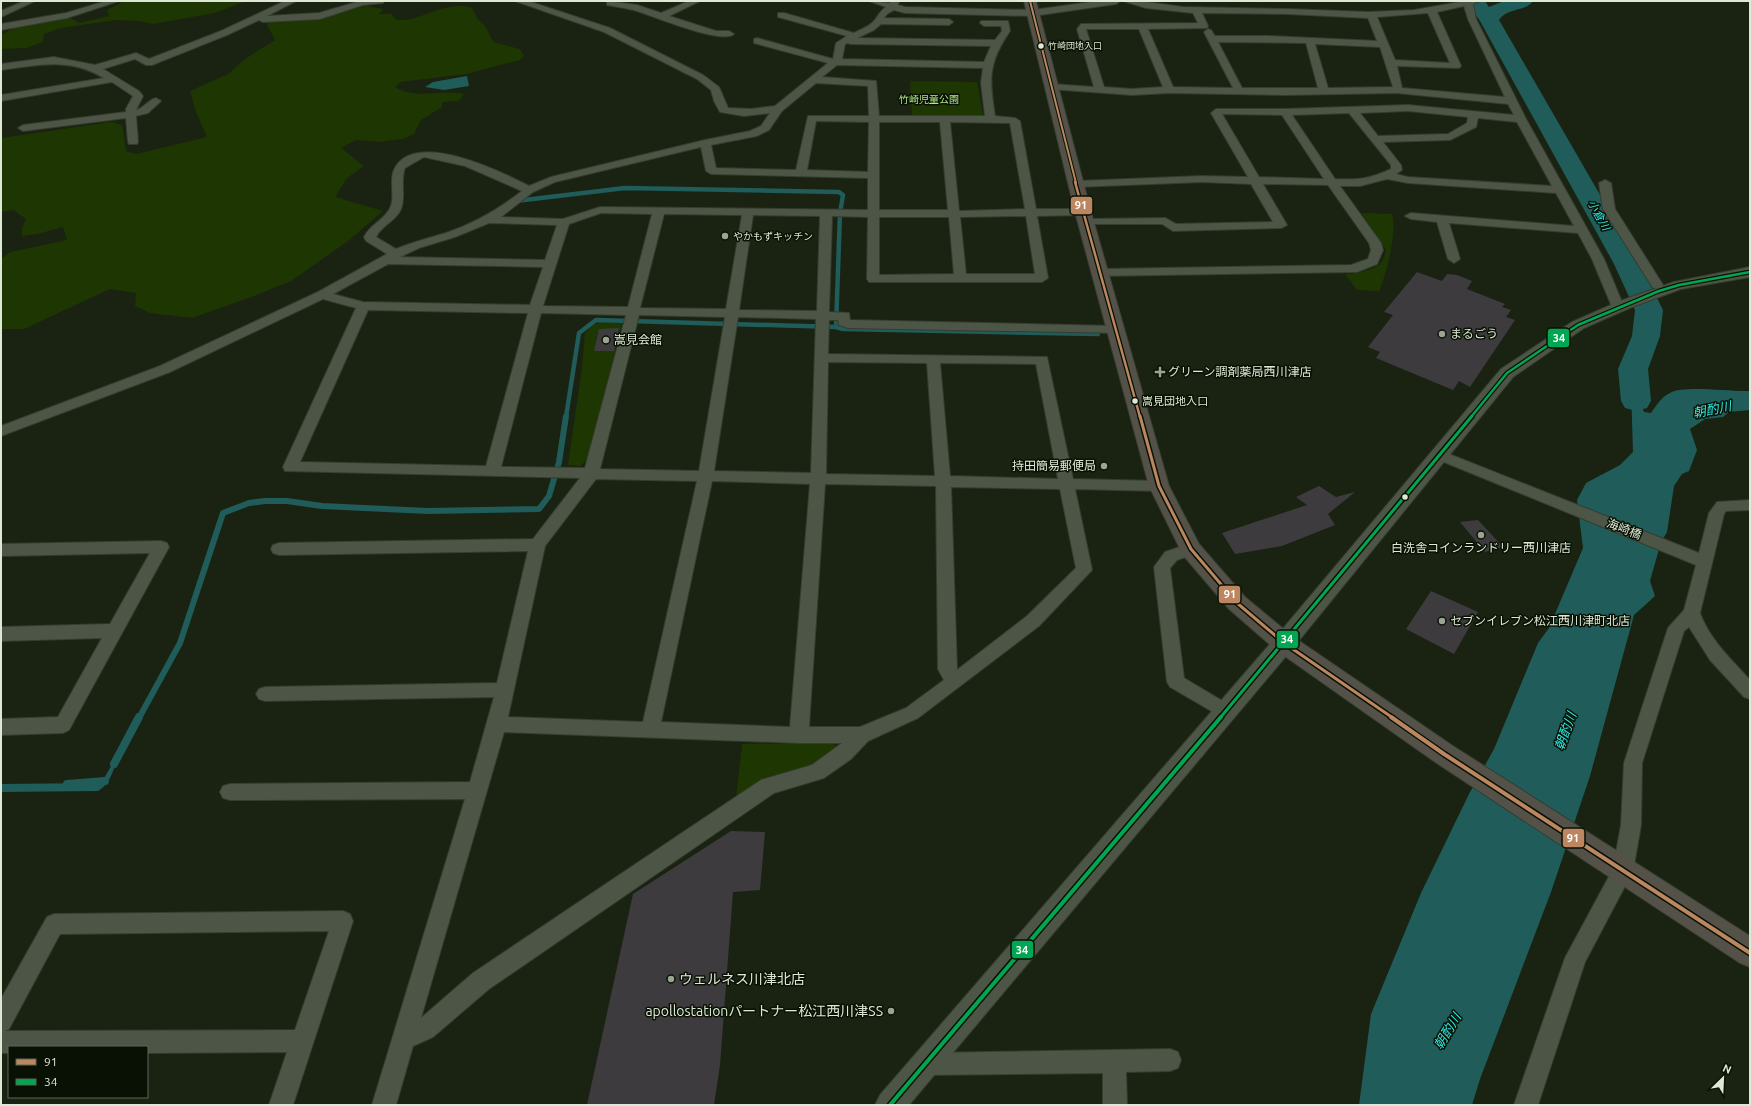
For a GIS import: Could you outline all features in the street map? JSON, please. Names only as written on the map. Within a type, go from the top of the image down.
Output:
[{"type":"main road","points":[[1031,7],[1115,330],[1159,486],[1191,549],[1237,603],[1284,643],[1444,754],[1750,953]]},
{"type":"street","points":[[1,14],[32,1]]},
{"type":"street","points":[[1,27],[79,12],[115,1]]},
{"type":"street","points":[[95,68],[136,56],[149,63],[253,20],[292,1]]},
{"type":"street","points":[[253,20],[314,17],[362,3],[380,1]]},
{"type":"street","points":[[519,1],[607,30],[700,77],[716,89],[719,101],[724,110],[750,114],[778,109]]},
{"type":"street","points":[[661,16],[696,1]]},
{"type":"street","points":[[873,1],[925,10],[1031,7],[1116,1]]},
{"type":"street","points":[[1127,1],[1160,8],[1196,10],[1371,14],[1432,11],[1471,2],[1472,19],[1512,101],[1622,306]]},
{"type":"street","points":[[610,3],[661,16],[715,34],[729,34]]},
{"type":"street","points":[[327,4],[338,11]]},
{"type":"street","points":[[1,431],[165,369],[322,295],[384,260],[415,245],[450,235],[487,220],[506,209],[529,190],[551,180],[705,143],[753,134],[765,128],[778,109],[835,62],[839,57],[841,43],[871,28],[884,12],[894,4]]},
{"type":"street","points":[[1196,10],[1239,91]]},
{"type":"street","points":[[1391,63],[1456,66],[1432,11]]},
{"type":"street","points":[[1371,14],[1391,63],[1398,86],[1397,90]]},
{"type":"street","points":[[781,15],[856,36]]},
{"type":"street","points":[[878,21],[957,22]]},
{"type":"street","points":[[973,23],[1005,23],[1006,31],[997,43],[986,65],[985,80],[990,119]]},
{"type":"street","points":[[1100,89],[1081,29],[1084,26],[1204,26]]},
{"type":"street","points":[[1142,26],[1169,90]]},
{"type":"street","points":[[1211,39],[1383,44]]},
{"type":"street","points":[[757,41],[835,62],[986,65]]},
{"type":"street","points":[[844,41],[997,43]]},
{"type":"street","points":[[1310,41],[1324,91]]},
{"type":"street","points":[[1,67],[49,59],[95,68],[115,79],[136,93],[138,96],[131,109],[130,115],[133,142]]},
{"type":"street","points":[[1,98],[115,79]]},
{"type":"street","points":[[801,173],[812,118],[874,119],[1004,119],[1015,121],[1042,278],[873,279],[874,213],[872,175],[874,119],[874,83],[815,80]]},
{"type":"street","points":[[1052,86],[1132,92],[1169,90],[1397,90],[1512,101]]},
{"type":"street","points":[[23,128],[69,121],[130,115],[142,112],[156,101]]},
{"type":"street","points":[[487,220],[564,222],[600,210],[955,214],[1031,213],[1165,221],[1173,228],[1281,225],[1216,113],[1220,110],[1285,112],[1408,108],[1521,119]]},
{"type":"street","points":[[1077,184],[1253,179],[1360,183],[1388,176],[1397,170],[1396,165],[1353,110]]},
{"type":"street","points":[[1100,273],[1353,269],[1373,261],[1377,250],[1375,242],[1332,183],[1285,112]]},
{"type":"street","points":[[1375,139],[1450,137],[1472,125],[1474,114]]},
{"type":"street","points":[[945,119],[960,278]]},
{"type":"street","points":[[705,143],[711,171],[872,175]]},
{"type":"street","points":[[396,254],[370,240],[370,237],[396,208],[398,174],[401,166],[416,157],[424,154],[470,162],[529,190]]},
{"type":"street","points":[[1388,176],[1408,180],[1559,190]]},
{"type":"street","points":[[1605,183],[1609,209],[1658,288]]},
{"type":"street","points":[[384,1105],[497,724],[537,545],[591,474],[659,211]]},
{"type":"street","points":[[650,730],[706,476],[748,212]]},
{"type":"street","points":[[799,735],[818,478],[823,358],[828,319],[826,213]]},
{"type":"street","points":[[1411,216],[1580,230]]},
{"type":"street","points":[[1442,218],[1454,259]]},
{"type":"street","points":[[492,472],[535,310],[564,222]]},
{"type":"street","points":[[384,260],[550,264]]},
{"type":"street","points":[[890,1105],[1284,643],[1507,373],[1578,325],[1622,306],[1658,288],[1750,272]]},
{"type":"street","points":[[322,295],[363,306],[535,310],[632,318],[731,320],[828,319],[844,316],[844,322],[848,324],[1115,330]]},
{"type":"street","points":[[363,306],[290,467],[568,474],[1068,482],[1159,486]]},
{"type":"street","points":[[403,1039],[425,1029],[481,981],[768,786],[817,772],[844,753],[861,735],[912,713],[955,682],[1033,621],[1084,570],[1068,482],[1042,360],[823,358]]},
{"type":"street","points":[[933,359],[943,480],[947,669],[955,682]]},
{"type":"street","name":"海崎橋","points":[[1440,455],[1561,505],[1704,561]]},
{"type":"street","points":[[1750,505],[1722,506],[1717,513],[1692,613],[1694,624],[1702,637],[1750,692]]},
{"type":"street","points":[[279,549],[537,545]]},
{"type":"street","points":[[1,550],[161,547],[113,631],[63,725],[1,727]]},
{"type":"street","points":[[1191,549],[1171,556],[1162,567],[1176,682],[1225,711]]},
{"type":"street","points":[[1526,1105],[1576,958],[1623,871],[1631,825],[1633,763],[1677,628],[1692,613]]},
{"type":"street","points":[[1,634],[113,631]]},
{"type":"street","points":[[265,694],[504,690]]},
{"type":"street","points":[[497,724],[799,735],[861,735]]},
{"type":"street","points":[[230,792],[477,790]]},
{"type":"street","points":[[1,1021],[54,924],[343,921],[281,1105]]},
{"type":"street","points":[[1,1042],[303,1041]]},
{"type":"street","points":[[925,1064],[1170,1060]]},
{"type":"street","points":[[1115,1061],[1115,1105]]},
{"type":"green space","points":[[124,1],[246,1],[215,13],[153,24],[140,21],[116,20],[61,28],[44,34],[43,42],[26,48],[1,49],[1,35],[16,27],[70,18],[79,23],[109,16],[107,10]]},
{"type":"green space","points":[[366,6],[383,9],[379,14],[391,14],[396,20],[411,19],[449,7],[464,6],[472,8],[477,18],[486,27],[493,42],[520,49],[524,56],[520,60],[466,74],[401,82],[395,87],[403,91],[420,94],[464,94],[459,101],[442,102],[442,107],[421,120],[414,134],[403,139],[378,142],[356,140],[341,148],[364,166],[347,178],[335,197],[383,211],[348,241],[291,281],[192,318],[150,313],[135,306],[136,293],[110,289],[24,329],[1,329],[1,259],[10,252],[67,240],[63,227],[38,234],[22,236],[22,228],[26,219],[13,210],[1,212],[1,138],[111,122],[122,125],[126,151],[136,154],[207,137],[196,112],[190,91],[228,74],[245,59],[275,40],[266,23],[287,18],[321,19],[333,13]]},
{"type":"green space","name":"竹崎児童公園","points":[[910,81],[977,82],[983,115],[912,116]]},
{"type":"green space","points":[[1361,213],[1392,214],[1392,242],[1385,274],[1379,291],[1357,290],[1345,274],[1374,268],[1382,262],[1384,258],[1386,250]]},
{"type":"green space","points":[[601,322],[622,323],[589,458],[580,466],[568,465],[582,368],[585,333],[593,325]]},
{"type":"green space","points":[[831,743],[838,746],[818,767],[736,798],[742,744]]},
{"type":"water","points":[[467,76],[469,86],[444,90],[425,87],[433,82]]},
{"type":"water","name":"朝酌川","points":[[1644,350],[1640,371],[1645,382],[1641,404],[1644,412],[1651,413],[1661,399],[1670,393],[1686,389],[1750,391],[1750,410],[1729,412],[1723,417],[1705,419],[1690,429],[1697,450],[1689,471],[1682,474],[1674,486],[1667,532],[1661,542],[1650,581],[1655,596],[1634,615],[1590,776],[1551,892],[1480,1079],[1472,1105],[1359,1105],[1371,1014],[1421,893],[1469,794],[1494,749],[1538,643],[1549,628],[1583,548],[1577,500],[1586,483],[1620,465],[1633,452],[1631,388],[1629,375],[1632,359]]},
{"type":"water","points":[[118,754],[114,770],[109,780],[106,785],[98,791],[1,792],[1,784],[96,783],[103,780]]},
{"type":"building","name":"まるごう","points":[[1417,272],[1442,281],[1447,274],[1457,275],[1472,281],[1467,289],[1505,304],[1502,307],[1511,310],[1506,317],[1515,320],[1470,387],[1459,381],[1453,390],[1376,358],[1380,352],[1368,347],[1393,315],[1384,312]]},
{"type":"building","name":"嵩見会館","points":[[619,328],[614,351],[594,351],[599,329]]},
{"type":"building","points":[[1319,486],[1336,497],[1355,492],[1328,514],[1335,525],[1282,546],[1235,554],[1222,533],[1307,505],[1296,497]]},
{"type":"building","name":"白洗舎コインランドリー西川津店","points":[[1478,520],[1503,547],[1485,552],[1460,522]]},
{"type":"building","name":"セブンイレブン松江西川津町北店","points":[[1431,591],[1478,612],[1454,654],[1406,629]]},
{"type":"building","name":"ウェルネス川津北店","points":[[731,831],[765,832],[760,890],[733,892],[720,1065],[714,1105],[587,1105],[633,894]]},
{"type":"waterway","name":"小倉川","points":[[1475,1],[1489,20]]},
{"type":"waterway","points":[[1489,20],[1497,9],[1524,1]]},
{"type":"waterway","name":"小倉川","points":[[1489,20],[1627,264],[1649,310],[1646,336],[1633,369],[1636,401]]},
{"type":"waterway","points":[[516,201],[625,188],[839,192],[843,195],[840,213],[836,327]]},
{"type":"waterway","points":[[566,417],[579,333],[596,320],[836,327]]},
{"type":"waterway","points":[[836,327],[843,329],[1098,334]]},
{"type":"waterway","points":[[139,718],[180,643],[223,513],[249,503],[265,501],[287,501],[322,506],[428,511],[539,509],[549,496],[559,462],[566,416]]},
{"type":"waterway","points":[[114,764],[139,717]]},
{"type":"waterway","points":[[67,784],[105,781]]},
{"type":"transit line","name":"91","points":[[1030,1],[1083,212],[1159,486],[1191,549],[1237,603],[1284,643],[1444,754],[1750,953]]},
{"type":"transit line","name":"34","points":[[890,1105],[1284,643],[1507,373],[1578,325],[1626,304],[1679,285],[1750,272]]},
{"type":"place","name":"竹崎団地入口","points":[[1041,46]]},
{"type":"place","name":"やかもずキッチン","points":[[725,236]]},
{"type":"place","name":"まるごう","points":[[1442,334]]},
{"type":"place","name":"嵩見会館","points":[[606,340]]},
{"type":"place","name":"グリーン調剤薬局西川津店","points":[[1160,372]]},
{"type":"place","name":"嵩見団地入口","points":[[1135,401]]},
{"type":"place","name":"持田簡易郵便局","points":[[1104,466]]},
{"type":"place","name":"白洗舎コインランドリー西川津店","points":[[1481,535]]},
{"type":"place","name":"セブンイレブン松江西川津町北店","points":[[1442,621]]},
{"type":"place","name":"ウェルネス川津北店","points":[[671,979]]},
{"type":"place","name":"apollostationパートナー松江西川津SS","points":[[891,1011]]}]
